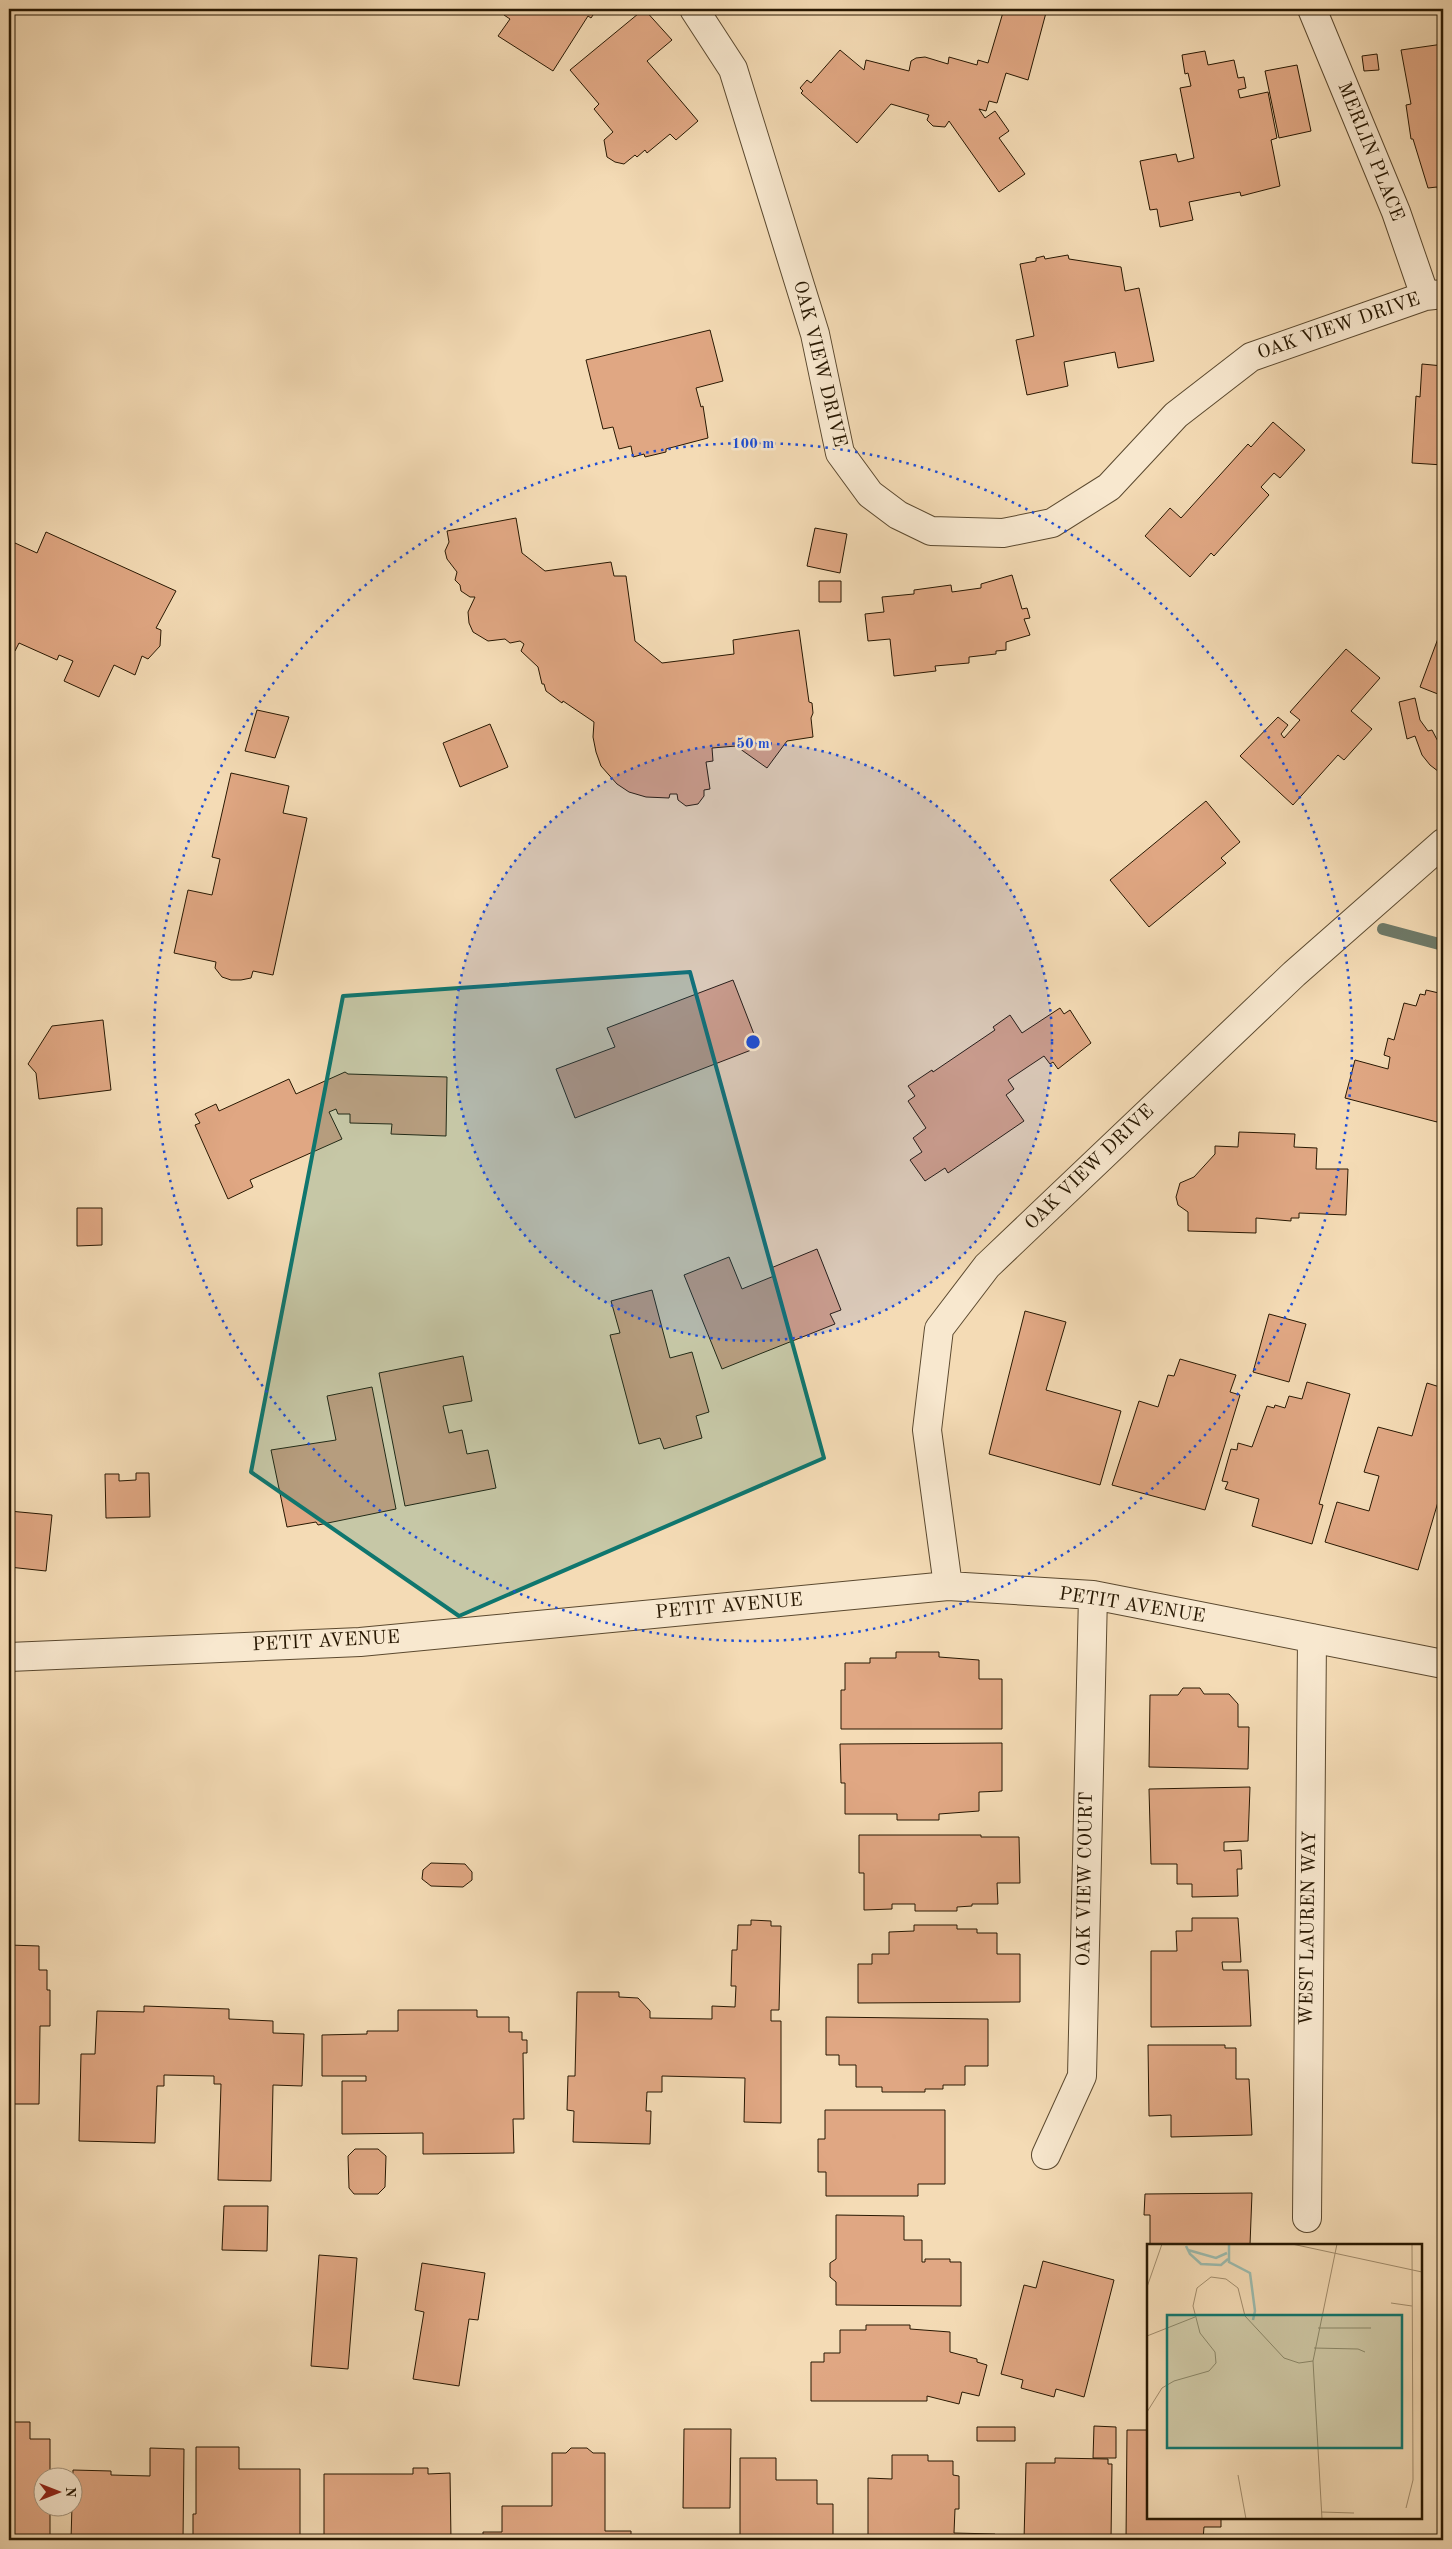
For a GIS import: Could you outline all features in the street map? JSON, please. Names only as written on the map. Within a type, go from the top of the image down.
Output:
[{"type":"street","name":"OAK VIEW DRIVE","points":[[694,9],[733,69],[814,334],[840,453],[870,494],[898,514],[931,531],[1003,533],[1052,523],[1109,488],[1176,415],[1251,357],[1434,295]]},
{"type":"street","name":"MERLIN PLACE","points":[[1312,9],[1396,212],[1434,295]]},
{"type":"street","name":"OAK VIEW DRIVE","points":[[948,1586],[927,1430],[939,1329],[987,1266],[1294,974],[1443,843]]},
{"type":"street","name":"PETIT AVENUE","points":[[9,1657],[360,1642],[948,1586],[1094,1596],[1443,1664]]},
{"type":"street","name":"OAK VIEW COURT","points":[[1046,2155],[1082,2076],[1094,1596]]},
{"type":"street","name":"WEST LAUREN WAY","points":[[1307,2218],[1312,1638]]},
{"type":"highlighted area","points":[[690,972],[824,1458],[459,1616],[251,1472],[343,996]]},
{"type":"building","points":[[508,9],[597,9],[591,18],[588,16],[553,71],[498,36],[510,19],[504,15]]},
{"type":"building","points":[[644,9],[672,40],[647,61],[698,121],[676,140],[670,134],[647,153],[645,150],[624,164],[615,162],[607,157],[604,140],[613,132],[594,109],[599,104],[570,70]]},
{"type":"building","points":[[1004,9],[1047,9],[1028,80],[1006,73],[997,103],[989,101],[986,111],[979,109],[985,118],[995,111],[1009,131],[999,138],[1025,174],[999,192],[949,121],[945,127],[933,126],[927,120],[929,115],[891,104],[857,143],[801,93],[803,91],[800,88],[807,80],[811,83],[840,50],[864,70],[866,60],[909,71],[911,61],[916,58],[925,57],[948,64],[949,57],[977,65],[978,60],[988,63]]},
{"type":"building","points":[[1443,44],[1443,195],[1439,195],[1437,187],[1428,188],[1413,139],[1411,139],[1406,105],[1411,104],[1401,50]]},
{"type":"building","points":[[1205,51],[1208,65],[1234,60],[1238,78],[1244,77],[1246,88],[1238,90],[1240,98],[1268,92],[1277,138],[1271,140],[1280,186],[1241,196],[1240,192],[1189,202],[1193,220],[1160,227],[1157,209],[1150,210],[1140,161],[1176,154],[1178,162],[1194,158],[1180,88],[1191,86],[1188,73],[1185,74],[1182,55]]},
{"type":"building","points":[[1377,54],[1379,70],[1364,71],[1362,56]]},
{"type":"building","points":[[1297,65],[1311,131],[1279,138],[1265,71]]},
{"type":"building","points":[[1068,255],[1069,259],[1121,267],[1125,291],[1139,288],[1154,361],[1118,368],[1115,352],[1064,362],[1068,386],[1027,395],[1016,340],[1034,336],[1020,264],[1036,261],[1036,258],[1044,256],[1045,259]]},
{"type":"building","points":[[710,330],[723,381],[696,388],[701,407],[703,406],[708,438],[666,449],[666,452],[645,457],[644,454],[633,457],[631,446],[619,449],[613,427],[603,429],[586,360]]},
{"type":"building","points":[[1422,364],[1443,366],[1443,465],[1412,463],[1416,396],[1420,397]]},
{"type":"building","points":[[1273,422],[1305,450],[1280,478],[1274,473],[1261,487],[1269,495],[1214,556],[1211,553],[1190,577],[1145,536],[1170,508],[1181,518],[1248,444],[1251,447]]},
{"type":"building","points":[[516,518],[522,553],[545,571],[611,562],[614,576],[626,576],[635,641],[662,663],[734,654],[733,640],[799,630],[809,702],[812,703],[813,737],[787,741],[767,768],[736,746],[712,748],[713,761],[706,762],[710,789],[704,790],[704,796],[698,804],[686,806],[678,800],[677,794],[670,794],[669,798],[646,797],[629,792],[617,784],[601,766],[593,737],[594,722],[546,691],[544,684],[542,684],[538,667],[521,651],[524,644],[520,641],[510,643],[505,639],[488,641],[473,632],[469,623],[468,612],[475,597],[470,597],[461,591],[460,585],[455,580],[457,572],[447,559],[445,551],[449,542],[447,531]]},
{"type":"building","points":[[815,528],[847,534],[840,573],[807,566]]},
{"type":"building","points":[[46,532],[176,591],[156,628],[161,630],[160,646],[148,659],[142,656],[135,675],[114,665],[99,697],[64,681],[73,661],[59,655],[57,660],[19,643],[15,651],[9,648],[9,557],[15,543],[37,553]]},
{"type":"building","points":[[1012,575],[1022,609],[1027,608],[1030,618],[1024,619],[1030,635],[1006,642],[1006,650],[996,651],[996,654],[969,657],[969,663],[935,666],[936,671],[894,676],[890,639],[868,641],[865,614],[884,612],[882,597],[914,594],[914,590],[951,585],[952,592],[981,588],[981,584]]},
{"type":"building","points":[[819,581],[841,581],[841,602],[819,602]]},
{"type":"building","points":[[1443,625],[1443,696],[1420,687]]},
{"type":"building","points":[[1346,649],[1380,678],[1351,711],[1372,729],[1344,760],[1338,755],[1293,805],[1240,756],[1278,717],[1288,725],[1281,734],[1284,738],[1300,720],[1290,712]]},
{"type":"building","points":[[1415,698],[1420,720],[1428,731],[1432,730],[1443,751],[1443,775],[1430,765],[1422,755],[1415,736],[1407,739],[1399,702]]},
{"type":"building","points":[[257,710],[289,717],[275,758],[245,751]]},
{"type":"building","points":[[490,724],[508,767],[460,787],[443,743]]},
{"type":"building","points":[[231,773],[289,786],[283,813],[307,818],[273,975],[253,971],[251,978],[241,980],[231,980],[222,977],[215,968],[216,962],[174,953],[188,890],[212,895],[220,859],[212,857]]},
{"type":"building","points":[[1206,801],[1240,842],[1221,858],[1226,863],[1149,927],[1110,880]]},
{"type":"building","points":[[733,980],[759,1047],[575,1118],[556,1069],[615,1047],[607,1028]]},
{"type":"building","points":[[1426,990],[1443,994],[1443,1102],[1437,1122],[1345,1098],[1355,1060],[1388,1069],[1390,1057],[1384,1055],[1388,1038],[1394,1040],[1404,1003],[1416,1006],[1420,994],[1425,995]]},
{"type":"building","points":[[1060,1008],[1064,1014],[1070,1010],[1091,1043],[1058,1069],[1053,1062],[1050,1064],[1044,1056],[1008,1080],[1014,1089],[1006,1095],[1024,1121],[948,1173],[945,1168],[925,1181],[910,1160],[922,1152],[913,1138],[926,1128],[908,1101],[915,1096],[908,1086],[932,1070],[933,1072],[995,1030],[993,1027],[1010,1015],[1022,1033]]},
{"type":"building","points":[[103,1020],[111,1090],[39,1099],[36,1073],[28,1064],[52,1026]]},
{"type":"building","points":[[345,1072],[348,1074],[447,1077],[446,1136],[391,1134],[392,1124],[350,1123],[350,1114],[338,1114],[336,1109],[329,1112],[342,1139],[250,1180],[253,1187],[228,1199],[195,1125],[200,1123],[195,1114],[216,1104],[219,1111],[289,1079],[296,1094]]},
{"type":"building","points":[[1239,1132],[1295,1134],[1294,1147],[1317,1148],[1316,1169],[1348,1169],[1346,1215],[1299,1213],[1299,1218],[1291,1218],[1291,1221],[1256,1218],[1256,1233],[1188,1231],[1188,1212],[1178,1205],[1176,1197],[1180,1183],[1194,1177],[1215,1154],[1215,1146],[1238,1147]]},
{"type":"building","points":[[77,1208],[102,1208],[102,1245],[77,1246]]},
{"type":"building","points":[[817,1249],[841,1310],[830,1314],[835,1324],[722,1369],[684,1275],[729,1257],[742,1289],[774,1276],[771,1268]]},
{"type":"building","points":[[652,1290],[670,1358],[692,1352],[709,1412],[696,1416],[702,1438],[664,1449],[660,1438],[639,1444],[610,1335],[620,1333],[611,1301]]},
{"type":"building","points":[[1025,1311],[1066,1322],[1046,1390],[1121,1411],[1100,1485],[989,1454]]},
{"type":"building","points":[[1269,1314],[1306,1324],[1289,1382],[1253,1372]]},
{"type":"building","points":[[463,1356],[472,1401],[443,1406],[449,1433],[462,1430],[467,1454],[488,1450],[496,1488],[405,1506],[379,1373]]},
{"type":"building","points":[[1180,1359],[1236,1375],[1230,1392],[1240,1395],[1205,1510],[1112,1485],[1139,1401],[1158,1407],[1168,1375],[1174,1376]]},
{"type":"building","points":[[1307,1382],[1350,1394],[1319,1504],[1323,1505],[1312,1544],[1252,1526],[1259,1499],[1225,1489],[1228,1482],[1222,1481],[1231,1449],[1237,1450],[1238,1443],[1252,1447],[1267,1406],[1274,1408],[1275,1405],[1285,1408],[1289,1396],[1302,1399]]},
{"type":"building","points":[[1427,1383],[1443,1388],[1443,1485],[1418,1570],[1325,1542],[1337,1502],[1369,1511],[1379,1476],[1364,1472],[1378,1427],[1412,1436]]},
{"type":"building","points":[[372,1387],[396,1509],[318,1525],[316,1522],[287,1527],[271,1450],[336,1440],[327,1396]]},
{"type":"building","points":[[136,1473],[149,1473],[150,1517],[106,1518],[105,1474],[119,1474],[119,1481],[136,1480]]},
{"type":"building","points":[[9,1511],[52,1515],[46,1571],[9,1567]]},
{"type":"building","points":[[896,1652],[939,1652],[939,1657],[979,1660],[979,1679],[1002,1679],[1002,1729],[841,1729],[841,1690],[845,1690],[845,1663],[870,1663],[870,1658],[896,1658]]},
{"type":"building","points":[[1183,1688],[1200,1688],[1204,1694],[1229,1694],[1238,1704],[1238,1727],[1249,1727],[1248,1769],[1149,1767],[1150,1695],[1178,1695]]},
{"type":"building","points":[[1002,1743],[1002,1791],[979,1792],[979,1811],[939,1814],[939,1820],[897,1820],[897,1814],[845,1814],[845,1783],[841,1783],[840,1744]]},
{"type":"building","points":[[1250,1787],[1248,1841],[1224,1842],[1224,1851],[1241,1850],[1242,1869],[1237,1869],[1238,1896],[1192,1897],[1192,1884],[1177,1884],[1177,1864],[1151,1864],[1149,1789]]},
{"type":"building","points":[[859,1835],[981,1835],[981,1837],[1019,1837],[1020,1883],[997,1883],[998,1904],[972,1904],[972,1906],[957,1907],[957,1911],[915,1911],[915,1904],[892,1904],[892,1909],[864,1910],[864,1873],[859,1873]]},
{"type":"building","points":[[431,1863],[465,1864],[472,1872],[472,1880],[463,1887],[431,1886],[422,1879],[423,1870]]},
{"type":"building","points":[[1192,1918],[1238,1918],[1241,1962],[1222,1962],[1223,1970],[1248,1970],[1251,2026],[1151,2027],[1151,1951],[1177,1951],[1176,1931],[1192,1931]]},
{"type":"building","points":[[751,1920],[771,1921],[771,1926],[781,1926],[779,2010],[771,2010],[771,2021],[781,2021],[781,2123],[744,2122],[745,2078],[662,2076],[662,2092],[647,2092],[646,2111],[651,2111],[650,2144],[573,2142],[574,2111],[567,2110],[568,2076],[575,2076],[577,1992],[619,1992],[619,1997],[638,1998],[650,2011],[650,2018],[712,2019],[712,2006],[735,2007],[736,1986],[731,1986],[732,1950],[737,1950],[738,1925],[751,1925]]},
{"type":"building","points":[[914,1925],[957,1925],[957,1929],[977,1929],[977,1933],[997,1933],[997,1954],[1020,1954],[1020,2002],[858,2003],[858,1964],[872,1964],[872,1954],[889,1954],[889,1932],[914,1931]]},
{"type":"building","points":[[9,1945],[39,1946],[39,1970],[47,1970],[47,1990],[50,1990],[50,2026],[40,2026],[39,2104],[9,2104]]},
{"type":"building","points":[[144,2006],[229,2009],[229,2019],[273,2021],[273,2033],[304,2034],[302,2086],[273,2085],[271,2181],[218,2180],[221,2084],[214,2084],[214,2076],[164,2075],[164,2086],[157,2086],[155,2143],[79,2141],[81,2054],[95,2054],[97,2011],[144,2012]]},
{"type":"building","points":[[398,2010],[477,2010],[477,2017],[509,2017],[509,2032],[522,2032],[522,2040],[527,2040],[527,2053],[523,2053],[524,2119],[513,2119],[514,2153],[423,2154],[423,2133],[342,2134],[342,2081],[366,2081],[366,2076],[322,2076],[322,2035],[367,2034],[367,2031],[398,2031]]},
{"type":"building","points":[[826,2017],[988,2019],[988,2066],[965,2066],[965,2085],[943,2085],[943,2089],[925,2089],[925,2092],[882,2092],[882,2087],[856,2087],[856,2065],[839,2065],[839,2055],[826,2055]]},
{"type":"building","points":[[1148,2045],[1225,2045],[1225,2048],[1236,2048],[1236,2079],[1249,2079],[1252,2135],[1171,2137],[1171,2115],[1149,2116]]},
{"type":"building","points":[[825,2110],[945,2110],[945,2184],[918,2184],[918,2196],[826,2196],[826,2172],[818,2172],[818,2139],[825,2139]]},
{"type":"building","points":[[355,2149],[378,2149],[386,2156],[385,2187],[378,2194],[354,2194],[349,2188],[348,2156]]},
{"type":"building","points":[[1252,2193],[1250,2244],[1150,2244],[1150,2215],[1144,2215],[1145,2194]]},
{"type":"building","points":[[224,2206],[268,2206],[267,2251],[222,2250]]},
{"type":"building","points":[[836,2215],[904,2216],[904,2240],[922,2240],[922,2262],[925,2262],[925,2259],[950,2259],[950,2262],[961,2262],[961,2306],[836,2305],[836,2282],[830,2277],[830,2263],[836,2259]]},
{"type":"building","points":[[319,2255],[357,2258],[348,2369],[311,2366]]},
{"type":"building","points":[[1043,2261],[1114,2280],[1084,2397],[1056,2389],[1054,2397],[1021,2388],[1023,2380],[1001,2374],[1024,2285],[1036,2288]]},
{"type":"building","points":[[422,2263],[485,2273],[478,2320],[469,2319],[459,2386],[413,2379],[424,2312],[415,2310]]},
{"type":"building","points":[[866,2325],[910,2325],[910,2329],[950,2332],[950,2352],[977,2359],[977,2362],[987,2365],[979,2396],[962,2392],[959,2404],[927,2396],[927,2401],[811,2401],[811,2362],[824,2362],[824,2353],[840,2353],[840,2330],[866,2330]]},
{"type":"building","points":[[9,2422],[30,2422],[30,2439],[50,2439],[50,2466],[32,2466],[32,2516],[50,2516],[50,2540],[9,2540]]},
{"type":"building","points":[[1094,2426],[1116,2427],[1116,2458],[1093,2458]]},
{"type":"building","points":[[977,2427],[1015,2427],[1015,2441],[977,2441]]},
{"type":"building","points":[[684,2429],[731,2429],[730,2508],[683,2508]]},
{"type":"building","points":[[1127,2430],[1147,2430],[1147,2519],[1221,2519],[1221,2527],[1204,2527],[1203,2540],[1126,2540]]},
{"type":"building","points":[[196,2447],[239,2447],[239,2469],[300,2469],[300,2535],[302,2535],[302,2540],[193,2540],[193,2514],[196,2514]]},
{"type":"building","points":[[150,2448],[184,2449],[183,2540],[71,2540],[72,2516],[82,2516],[82,2470],[111,2471],[111,2475],[150,2476]]},
{"type":"building","points":[[571,2448],[587,2448],[593,2453],[605,2453],[605,2531],[631,2531],[631,2540],[483,2540],[483,2532],[502,2532],[502,2506],[552,2506],[552,2453],[566,2453]]},
{"type":"building","points":[[892,2455],[928,2455],[928,2461],[953,2461],[953,2475],[959,2476],[959,2509],[955,2509],[954,2533],[995,2534],[995,2540],[855,2540],[855,2537],[868,2537],[868,2478],[892,2479]]},
{"type":"building","points":[[740,2458],[776,2458],[776,2480],[817,2480],[817,2504],[833,2504],[833,2540],[740,2540]]},
{"type":"building","points":[[1055,2458],[1108,2459],[1108,2464],[1112,2464],[1111,2540],[1024,2540],[1026,2463],[1055,2463]]},
{"type":"building","points":[[413,2468],[428,2468],[428,2474],[450,2473],[451,2540],[324,2540],[324,2474],[413,2474]]},
{"type":"waterway","points":[[1383,929],[1443,945]]}]
